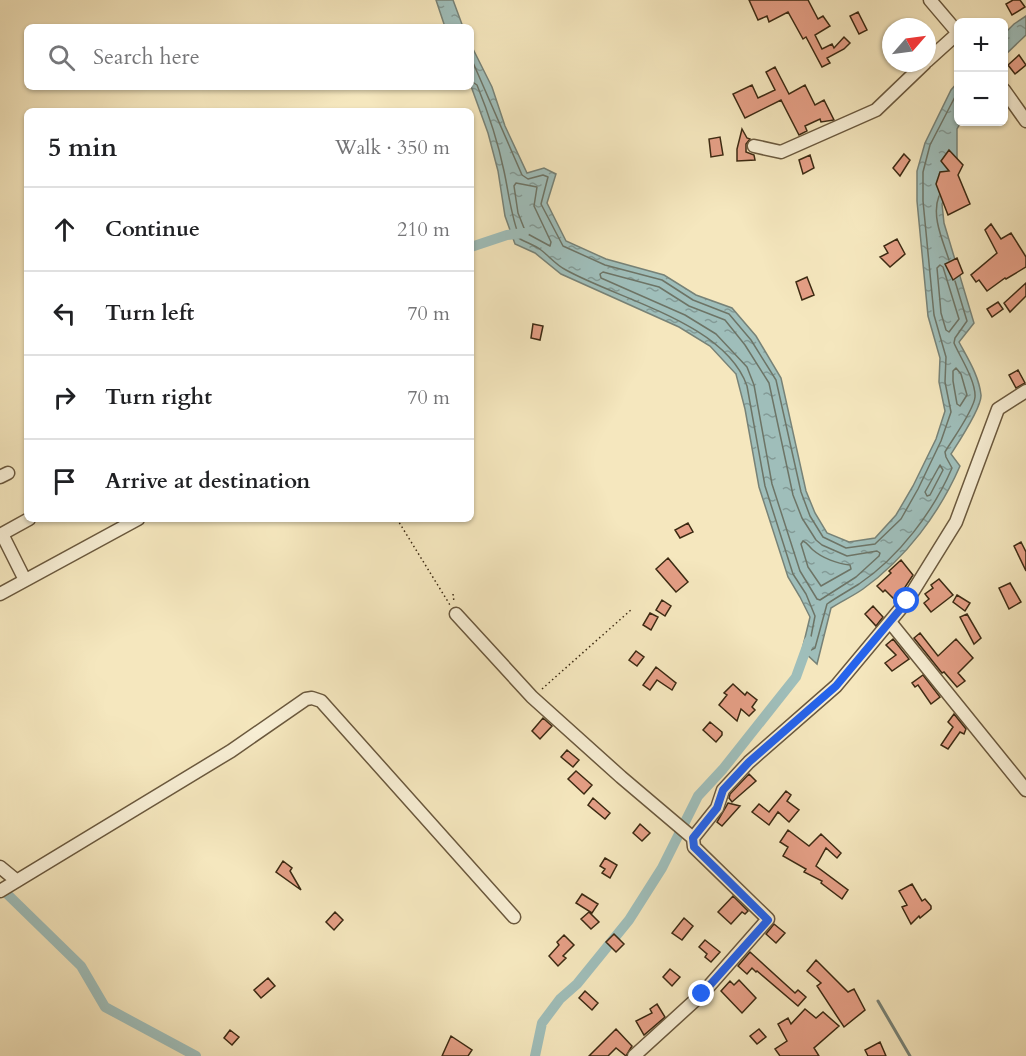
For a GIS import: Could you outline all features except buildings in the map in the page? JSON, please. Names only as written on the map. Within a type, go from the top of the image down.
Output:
[{"type":"street","points":[[930,0],[954,28]]},
{"type":"street","points":[[936,53],[954,37]]},
{"type":"street","points":[[754,146],[781,152],[876,110],[916,72]]},
{"type":"street","points":[[1008,96],[1026,121]]},
{"type":"street","points":[[634,1056],[702,994],[768,920],[694,847],[693,838],[717,808],[723,790],[742,769],[836,686],[907,601],[956,522],[998,409],[1026,391]]},
{"type":"street","points":[[24,522],[1,534],[25,580]]},
{"type":"street","points":[[0,594],[132,522]]},
{"type":"street","points":[[456,614],[532,697],[693,838]]},
{"type":"street","points":[[890,621],[1026,790]]},
{"type":"street","points":[[0,891],[231,750],[306,699],[312,698],[321,701],[514,917]]},
{"type":"street","points":[[0,867],[17,881]]},
{"type":"path","points":[[399,522],[456,614]]},
{"type":"path","points":[[453,594],[456,614]]},
{"type":"path","points":[[532,697],[633,609]]},
{"type":"water","points":[[436,0],[453,0],[462,24],[444,24]]},
{"type":"water","points":[[1026,16],[1026,35],[1008,52],[1008,30]]},
{"type":"water","points":[[474,51],[492,87],[505,126],[527,173],[544,168],[556,174],[547,203],[566,241],[606,259],[664,275],[696,295],[732,308],[756,336],[781,378],[806,491],[827,533],[849,542],[875,538],[896,515],[913,486],[936,439],[945,411],[939,382],[940,358],[928,316],[917,201],[917,171],[925,143],[954,87],[954,126],[959,126],[957,171],[942,204],[944,223],[974,323],[959,342],[978,381],[980,401],[969,425],[951,454],[960,466],[942,501],[920,534],[879,577],[831,608],[817,664],[802,650],[810,617],[788,577],[759,487],[745,409],[736,374],[710,346],[679,327],[561,274],[535,253],[515,244],[505,216],[498,171],[488,133],[472,90]]},
{"type":"waterway","points":[[474,246],[507,235],[524,233]]},
{"type":"waterway","points":[[535,1056],[542,1023],[629,920],[662,868],[698,796],[723,769],[796,677],[809,641]]},
{"type":"waterway","points":[[0,887],[81,966],[105,1007],[196,1056]]},
{"type":"waterway","points":[[878,1001],[910,1056]]},
{"type":"route","points":[[702,994],[768,920],[694,847],[693,838],[717,808],[723,790],[749,762],[836,686],[907,601]]}]
